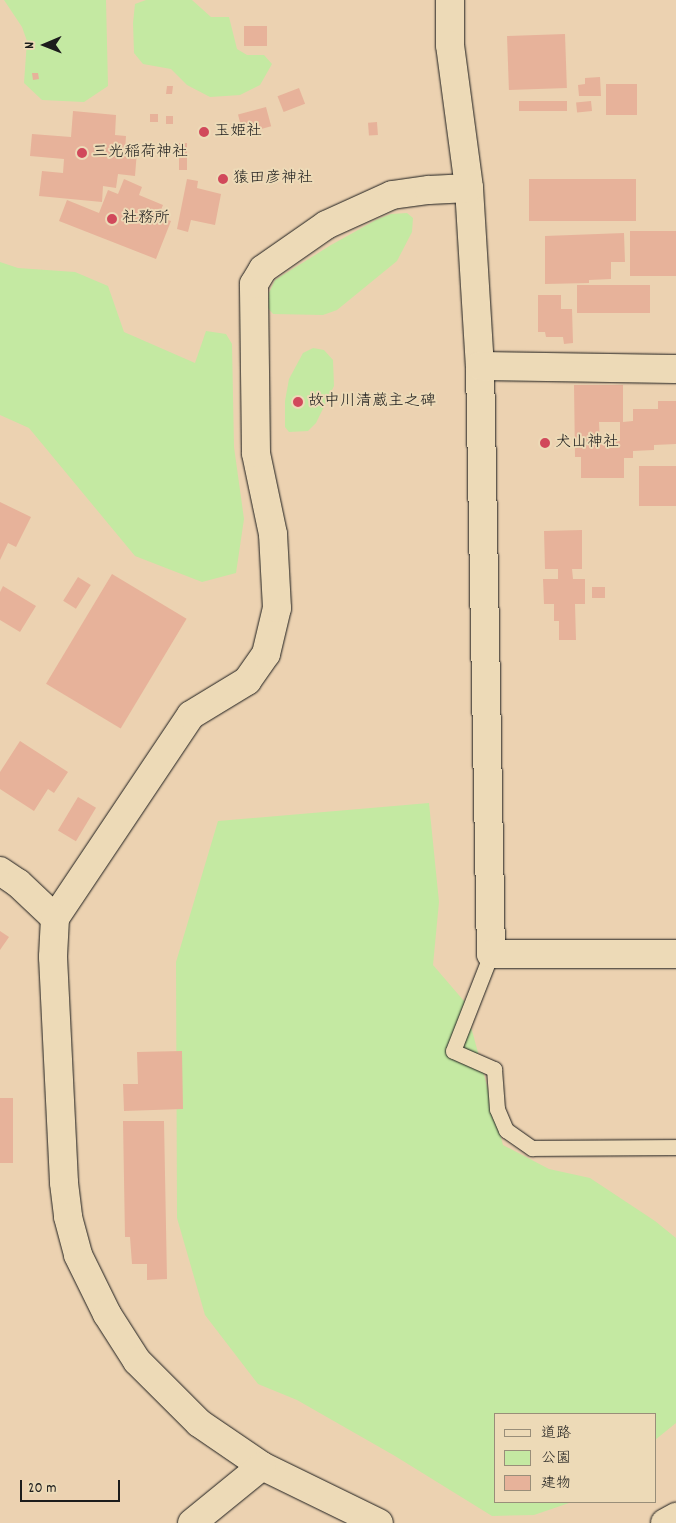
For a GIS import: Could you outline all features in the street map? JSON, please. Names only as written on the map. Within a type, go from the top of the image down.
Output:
[{"type":"street","points":[[450,0],[450,45],[469,188],[480,366],[491,954],[676,954]]},
{"type":"street","points":[[379,1523],[262,1466],[200,1423],[137,1361],[107,1314],[78,1255],[68,1217],[64,1183],[53,957],[55,918],[191,715],[247,681],[266,654],[277,608],[273,534],[256,453],[254,284],[263,269],[326,225],[367,206],[392,195],[429,190],[469,188]]},
{"type":"street","points":[[480,366],[676,369]]},
{"type":"street","points":[[0,871],[18,882],[55,918]]},
{"type":"street","points":[[192,1523],[262,1466]]},
{"type":"street","points":[[665,1523],[676,1517]]},
{"type":"lane","points":[[491,954],[453,1051],[494,1069],[497,1109],[506,1130],[532,1148],[676,1147]]},
{"type":"green space","points":[[4,0],[106,0],[108,86],[84,102],[42,100],[24,83],[27,41],[22,27]]},
{"type":"green space","points":[[146,0],[192,0],[211,17],[229,17],[237,49],[247,55],[264,55],[272,64],[260,85],[240,95],[210,97],[187,85],[171,69],[143,64],[134,53],[133,23],[135,4]]},
{"type":"green space","points":[[407,213],[413,218],[412,232],[397,261],[337,310],[323,315],[273,314],[268,308],[269,293],[275,280],[376,220],[391,214]]},
{"type":"green space","points":[[0,262],[18,268],[75,272],[108,286],[124,332],[195,363],[206,331],[226,334],[232,344],[234,447],[244,519],[236,573],[202,582],[135,556],[29,428],[0,415]]},
{"type":"green space","points":[[313,348],[324,350],[333,360],[334,386],[316,423],[308,431],[289,432],[285,427],[285,401],[289,379],[303,353]]},
{"type":"green space","points":[[429,803],[439,902],[433,965],[464,1001],[503,1145],[549,1169],[590,1178],[655,1221],[676,1238],[676,1423],[656,1439],[656,1413],[493,1413],[493,1503],[569,1503],[534,1515],[492,1516],[395,1456],[297,1400],[258,1384],[205,1315],[177,1218],[176,962],[218,821]]},
{"type":"building","points":[[244,26],[267,26],[267,46],[244,46]]},
{"type":"building","points":[[565,34],[567,88],[509,90],[507,36]]},
{"type":"building","points":[[32,73],[38,73],[39,79],[33,80]]},
{"type":"building","points":[[600,77],[601,96],[579,96],[578,85],[585,84],[585,78]]},
{"type":"building","points":[[606,84],[637,84],[637,115],[606,115]]},
{"type":"building","points":[[167,86],[173,86],[172,94],[166,94]]},
{"type":"building","points":[[299,88],[305,104],[284,112],[278,96]]},
{"type":"building","points":[[519,101],[567,101],[567,111],[519,111]]},
{"type":"building","points":[[591,101],[592,111],[577,113],[576,103]]},
{"type":"building","points":[[266,107],[271,126],[243,134],[238,115]]},
{"type":"building","points":[[73,111],[116,115],[115,135],[126,136],[125,150],[137,151],[135,176],[118,174],[116,188],[103,186],[102,202],[39,196],[42,171],[63,173],[64,159],[30,156],[32,134],[71,137]]},
{"type":"building","points":[[150,114],[158,114],[158,122],[150,122]]},
{"type":"building","points":[[166,116],[173,116],[173,124],[166,124]]},
{"type":"building","points":[[377,122],[378,135],[369,136],[368,123]]},
{"type":"building","points":[[179,143],[187,143],[187,170],[179,170]]},
{"type":"building","name":"社務所","points":[[124,179],[142,187],[139,195],[163,205],[158,217],[171,221],[156,259],[59,221],[67,200],[99,213],[108,190],[118,194]]},
{"type":"building","points":[[187,179],[198,181],[197,188],[221,194],[215,225],[191,220],[188,232],[177,229]]},
{"type":"building","points":[[529,179],[636,179],[636,221],[529,221]]},
{"type":"building","points":[[630,231],[676,231],[676,276],[630,276]]},
{"type":"building","points":[[624,233],[625,262],[611,262],[611,279],[589,280],[589,283],[545,284],[545,236]]},
{"type":"building","points":[[577,285],[650,285],[650,313],[577,313]]},
{"type":"building","points":[[538,295],[561,295],[561,309],[572,309],[573,343],[564,344],[563,337],[546,337],[545,332],[538,332]]},
{"type":"building","points":[[574,385],[623,385],[623,422],[633,421],[633,409],[658,409],[658,401],[676,401],[676,444],[654,445],[654,450],[633,451],[633,458],[624,458],[624,478],[581,478],[581,457],[575,457]],"holes":[[[599,422],[620,422],[620,441],[600,442]]]},
{"type":"building","points":[[639,466],[676,466],[676,506],[639,506]]},
{"type":"building","points":[[0,502],[31,517],[16,547],[8,543],[0,560]]},
{"type":"building","points":[[582,530],[582,569],[572,569],[573,579],[585,579],[585,604],[575,604],[576,640],[559,640],[559,621],[554,621],[554,604],[544,604],[543,579],[558,579],[558,569],[545,569],[544,531]]},
{"type":"building","points":[[112,574],[187,619],[121,729],[46,684]]},
{"type":"building","points":[[78,577],[91,585],[76,609],[63,601]]},
{"type":"building","points":[[3,586],[36,606],[20,632],[0,620],[0,592]]},
{"type":"building","points":[[592,587],[605,587],[605,598],[592,598]]},
{"type":"building","points":[[20,741],[68,772],[54,793],[48,789],[34,811],[0,789],[0,772]]},
{"type":"building","points":[[78,797],[96,808],[76,841],[58,830]]},
{"type":"building","points":[[0,931],[9,937],[0,950]]},
{"type":"building","points":[[182,1051],[183,1109],[124,1111],[123,1084],[138,1084],[137,1052]]},
{"type":"building","points":[[0,1098],[13,1098],[13,1163],[0,1163]]},
{"type":"building","points":[[123,1121],[164,1121],[167,1279],[147,1280],[147,1264],[132,1264],[130,1237],[125,1237]]},
{"type":"place","name":"玉姫社","points":[[204,132]]},
{"type":"place","name":"三光稲荷神社","points":[[82,153]]},
{"type":"place","name":"猿田彦神社","points":[[223,179]]},
{"type":"place","name":"社務所","points":[[112,219]]},
{"type":"place","name":"故中川清蔵主之碑","points":[[298,402]]},
{"type":"place","name":"犬山神社","points":[[545,443]]}]
